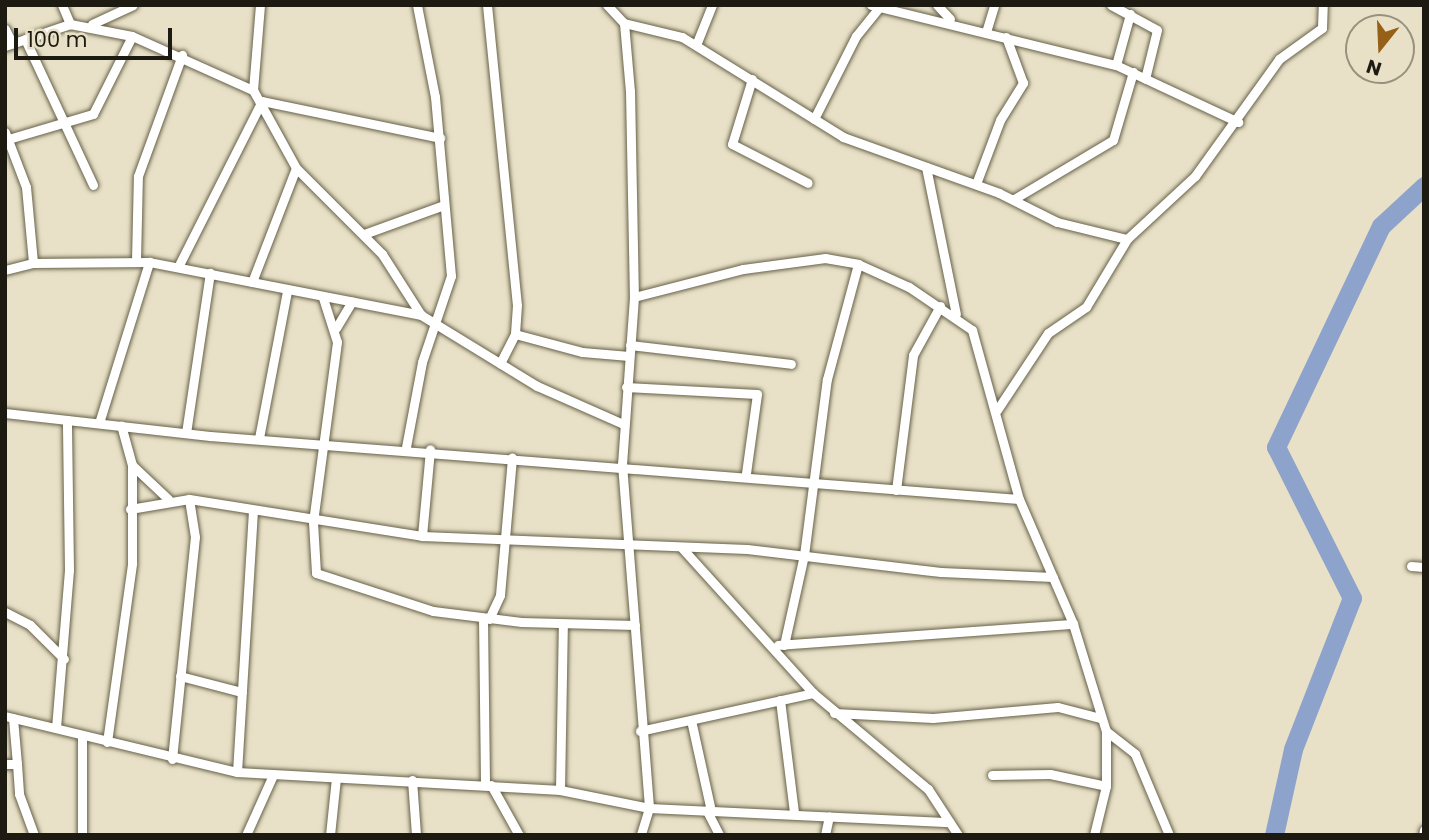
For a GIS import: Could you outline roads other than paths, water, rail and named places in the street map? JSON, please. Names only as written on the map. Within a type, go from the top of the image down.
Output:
[{"type":"street","points":[[62,5],[70,24]]},
{"type":"street","points":[[92,24],[118,7],[133,5]]},
{"type":"street","points":[[253,90],[260,5]]},
{"type":"street","points":[[406,447],[436,324],[451,276],[440,138],[416,5]]},
{"type":"street","points":[[487,5],[499,85],[515,334],[500,363]]},
{"type":"street","points":[[607,5],[624,23],[666,30],[696,45],[843,137],[1014,199],[1057,222],[1127,239]]},
{"type":"street","points":[[696,45],[712,5]]},
{"type":"street","points":[[937,5],[951,21]]},
{"type":"street","points":[[986,32],[994,5]]},
{"type":"street","points":[[1111,5],[1153,24],[1158,34],[1144,79]]},
{"type":"street","points":[[997,410],[1048,333],[1086,307],[1127,239],[1195,176],[1238,122],[1279,59],[1322,28],[1323,5]]},
{"type":"street","points":[[814,119],[875,6],[951,21],[1116,65],[1238,122]]},
{"type":"street","points":[[1116,65],[1130,14]]},
{"type":"street","points":[[624,23],[634,297],[622,464],[630,547],[640,731],[649,808],[641,835]]},
{"type":"street","points":[[5,29],[9,44],[70,24],[92,24],[182,55],[253,90],[262,101],[296,168],[364,234],[421,315]]},
{"type":"street","points":[[33,263],[26,187],[6,137],[98,108],[132,36]]},
{"type":"street","points":[[976,184],[1000,120],[1023,83],[1006,37]]},
{"type":"street","points":[[25,39],[93,185]]},
{"type":"street","points":[[136,261],[138,176],[182,55]]},
{"type":"street","points":[[1014,199],[1113,139],[1133,72]]},
{"type":"street","points":[[752,79],[732,144],[808,183]]},
{"type":"street","points":[[262,101],[440,138]]},
{"type":"street","points":[[178,267],[262,101]]},
{"type":"street","points":[[926,167],[956,314]]},
{"type":"street","points":[[252,282],[296,168]]},
{"type":"street","points":[[364,234],[444,205]]},
{"type":"street","points":[[634,297],[807,258],[858,264],[956,314],[977,340],[1019,499],[1073,624],[1106,731],[1106,786],[1094,835]]},
{"type":"street","points":[[99,423],[149,262]]},
{"type":"street","points":[[5,270],[33,263],[149,262],[421,315],[500,363],[623,425]]},
{"type":"street","points":[[778,645],[804,555],[827,379],[858,264]]},
{"type":"street","points":[[186,433],[210,274]]},
{"type":"street","points":[[259,438],[287,291]]},
{"type":"street","points":[[323,298],[336,328]]},
{"type":"street","points":[[352,301],[336,328],[313,522],[313,568],[320,576],[433,611],[486,619],[635,625]]},
{"type":"street","points":[[896,490],[912,355],[940,306]]},
{"type":"street","points":[[515,334],[582,352],[629,356]]},
{"type":"street","points":[[630,345],[792,364]]},
{"type":"street","points":[[626,387],[757,394],[746,473]]},
{"type":"street","points":[[5,413],[186,433],[746,473],[896,490],[1019,499]]},
{"type":"street","points":[[57,728],[64,659],[67,420]]},
{"type":"street","points":[[107,742],[132,563],[132,465],[121,425]]},
{"type":"street","points":[[422,536],[430,449]]},
{"type":"street","points":[[512,458],[502,541],[500,594],[486,619],[488,785],[519,835]]},
{"type":"street","points":[[132,465],[168,499]]},
{"type":"street","points":[[130,509],[168,499],[189,499],[313,522],[422,536],[804,555],[1053,577]]},
{"type":"street","points":[[172,760],[195,537],[189,499]]},
{"type":"street","points":[[237,772],[253,512]]},
{"type":"street","points":[[682,548],[734,612],[778,645],[813,693],[928,789],[958,835]]},
{"type":"street","points":[[1411,566],[1424,567]]},
{"type":"street","points":[[5,612],[30,625],[64,659]]},
{"type":"street","points":[[560,790],[563,624]]},
{"type":"street","points":[[778,645],[1073,624]]},
{"type":"street","points":[[180,676],[242,692]]},
{"type":"street","points":[[640,731],[813,693]]},
{"type":"street","points":[[780,700],[794,813]]},
{"type":"street","points":[[834,713],[933,718],[1058,707],[1100,718]]},
{"type":"street","points":[[34,835],[19,794],[9,717],[172,760],[237,772],[560,790],[649,808],[950,822]]},
{"type":"street","points":[[691,720],[709,811],[719,835]]},
{"type":"street","points":[[1106,731],[1135,754],[1169,835]]},
{"type":"street","points":[[82,735],[82,835]]},
{"type":"street","points":[[5,764],[17,764]]},
{"type":"street","points":[[992,775],[1050,774],[1106,786]]},
{"type":"street","points":[[246,835],[273,775]]},
{"type":"street","points":[[330,835],[336,778]]},
{"type":"street","points":[[412,780],[416,835]]},
{"type":"street","points":[[825,835],[829,816]]},
{"type":"waterway","points":[[1274,835],[1293,749],[1352,598],[1276,447],[1381,226],[1424,186]]}]
